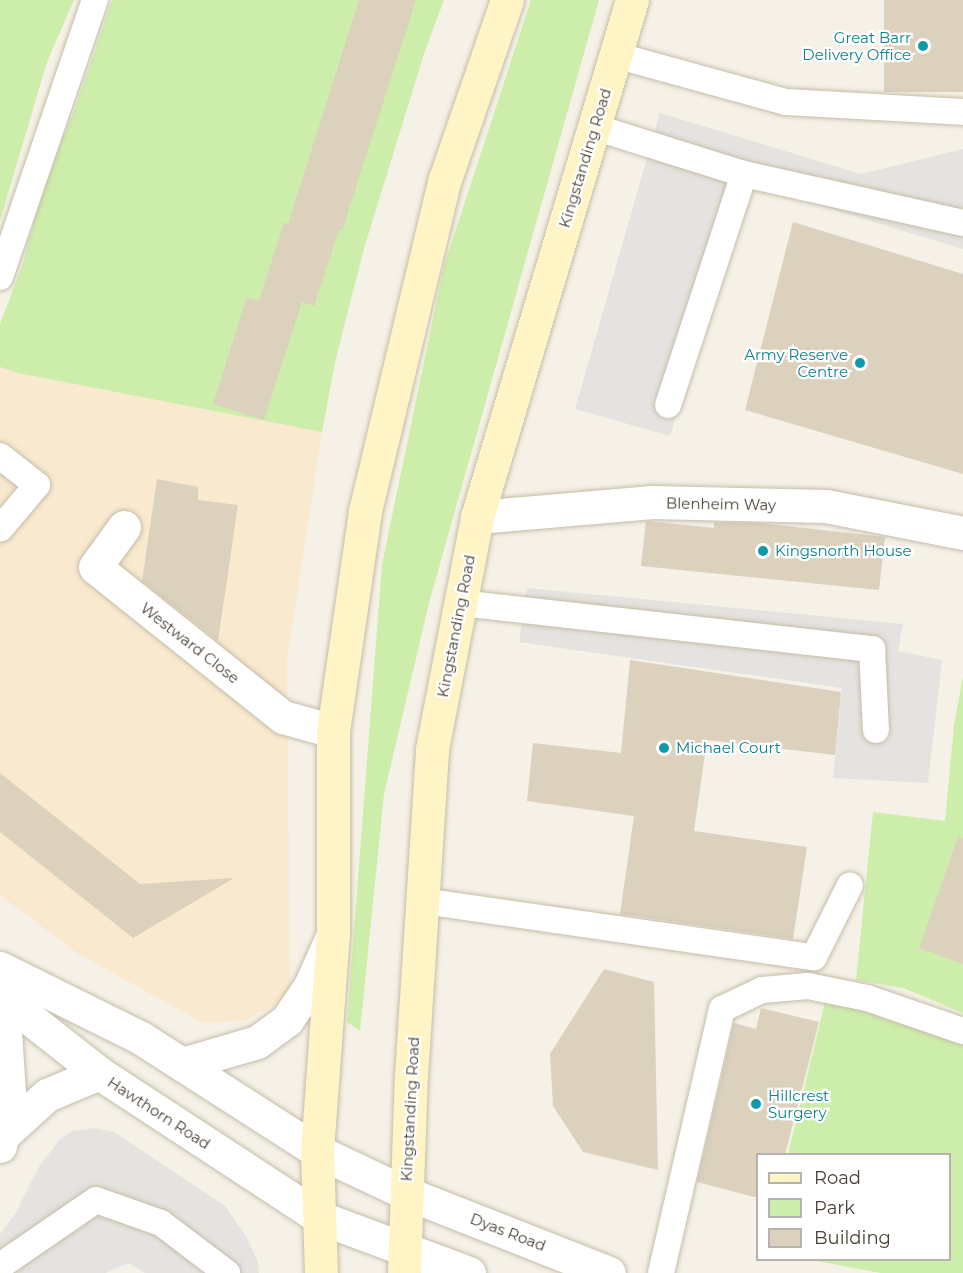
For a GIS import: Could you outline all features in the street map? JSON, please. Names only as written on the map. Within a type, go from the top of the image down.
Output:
[{"type":"main road","points":[[321,1273],[321,1218],[317,1151],[333,934],[333,731],[365,511],[445,179],[507,0]]},
{"type":"main road","name":"Kingstanding Road","points":[[404,1261],[432,749],[477,517],[632,0]]},
{"type":"street","name":"Blenheim Way","points":[[477,517],[652,502],[826,506],[963,533]]},
{"type":"street","name":"Westward Close","points":[[124,527],[95,567],[283,717],[333,731]]},
{"type":"street","points":[[182,1064],[256,1042],[287,1020],[310,986],[333,934]]},
{"type":"street","points":[[2,1140],[9,1093],[7,986],[141,1038],[317,1151]]},
{"type":"street","name":"Hawthorn Road","points":[[7,986],[99,1073],[321,1218],[404,1261]]},
{"type":"street","points":[[2,1140],[47,1095],[99,1073]]},
{"type":"street","name":"Dyas Road","points":[[317,1151],[406,1193],[609,1273]]},
{"type":"street","points":[[404,1261],[469,1273]]},
{"type":"lane","points":[[0,278],[95,0]]},
{"type":"lane","points":[[615,55],[786,102],[963,112]]},
{"type":"lane","points":[[594,127],[744,174],[963,222]]},
{"type":"lane","points":[[668,405],[744,174]]},
{"type":"lane","points":[[0,456],[37,485],[0,529]]},
{"type":"lane","points":[[461,603],[872,648],[876,730]]},
{"type":"lane","points":[[423,901],[814,957],[850,885]]},
{"type":"lane","points":[[661,1273],[722,1009],[762,990],[808,986],[867,998],[963,1031]]},
{"type":"lane","points":[[0,1266],[96,1200],[161,1223],[227,1273]]},
{"type":"shaded area","points":[[660,113],[861,174],[963,149],[963,249],[748,184],[670,436],[575,409]]},
{"type":"shaded area","points":[[0,367],[18,373],[322,432],[287,660],[290,997],[245,1020],[203,1023],[77,953],[0,895]]},
{"type":"shaded area","points":[[527,588],[903,624],[898,651],[942,660],[928,783],[833,778],[842,688],[519,642]]},
{"type":"shaded area","points":[[95,1128],[114,1132],[225,1206],[246,1236],[258,1262],[259,1273],[145,1273],[128,1263],[106,1273],[0,1273],[0,1234],[15,1214],[40,1165],[60,1139],[73,1131]]},
{"type":"green space","points":[[0,0],[74,0],[47,62],[0,221]]},
{"type":"green space","points":[[112,0],[444,0],[425,51],[365,245],[336,358],[322,432],[18,373],[0,367],[0,324],[22,266],[44,184],[75,108]]},
{"type":"green space","points":[[531,0],[599,0],[429,603],[384,794],[360,1031],[347,1022],[382,564],[444,266]]},
{"type":"green space","points":[[963,676],[963,1013],[903,988],[856,980],[873,812],[945,821],[954,725]]},
{"type":"green space","points":[[826,998],[963,1045],[963,1273],[881,1273],[816,1261],[951,1261],[951,1153],[788,1153]]},
{"type":"building","points":[[359,0],[416,0],[342,231],[339,230],[314,306],[302,302],[264,420],[213,404],[247,297],[259,301],[284,222],[288,224]]},
{"type":"building","name":"Great Barr Delivery Office","points":[[884,0],[963,0],[963,92],[884,92]]},
{"type":"building","name":"Army Reserve Centre","points":[[793,222],[963,274],[963,474],[745,410]]},
{"type":"building","points":[[157,479],[198,487],[198,500],[238,505],[218,641],[142,581]]},
{"type":"building","name":"Kingsnorth House","points":[[646,521],[714,528],[714,522],[759,523],[885,537],[879,590],[641,566]]},
{"type":"building","points":[[630,660],[841,692],[835,755],[707,740],[694,831],[807,847],[793,939],[620,914],[634,816],[527,801],[533,743],[621,753]]},
{"type":"building","points":[[0,773],[140,884],[234,878],[133,938],[0,832]]},
{"type":"building","points":[[958,837],[963,838],[963,964],[919,948]]},
{"type":"building","points":[[604,969],[654,982],[658,1170],[583,1152],[553,1106],[550,1054]]},
{"type":"building","name":"Hillcrest Surgery","points":[[761,1008],[819,1022],[786,1153],[756,1153],[756,1197],[697,1182],[734,1023],[756,1029]]},
{"type":"place","name":"Great Barr Delivery Office","points":[[923,46]]},
{"type":"place","name":"Army Reserve Centre","points":[[860,363]]},
{"type":"place","name":"Kingsnorth House","points":[[763,551]]},
{"type":"place","name":"Michael Court","points":[[664,748]]},
{"type":"place","name":"Hillcrest Surgery","points":[[756,1104]]}]
